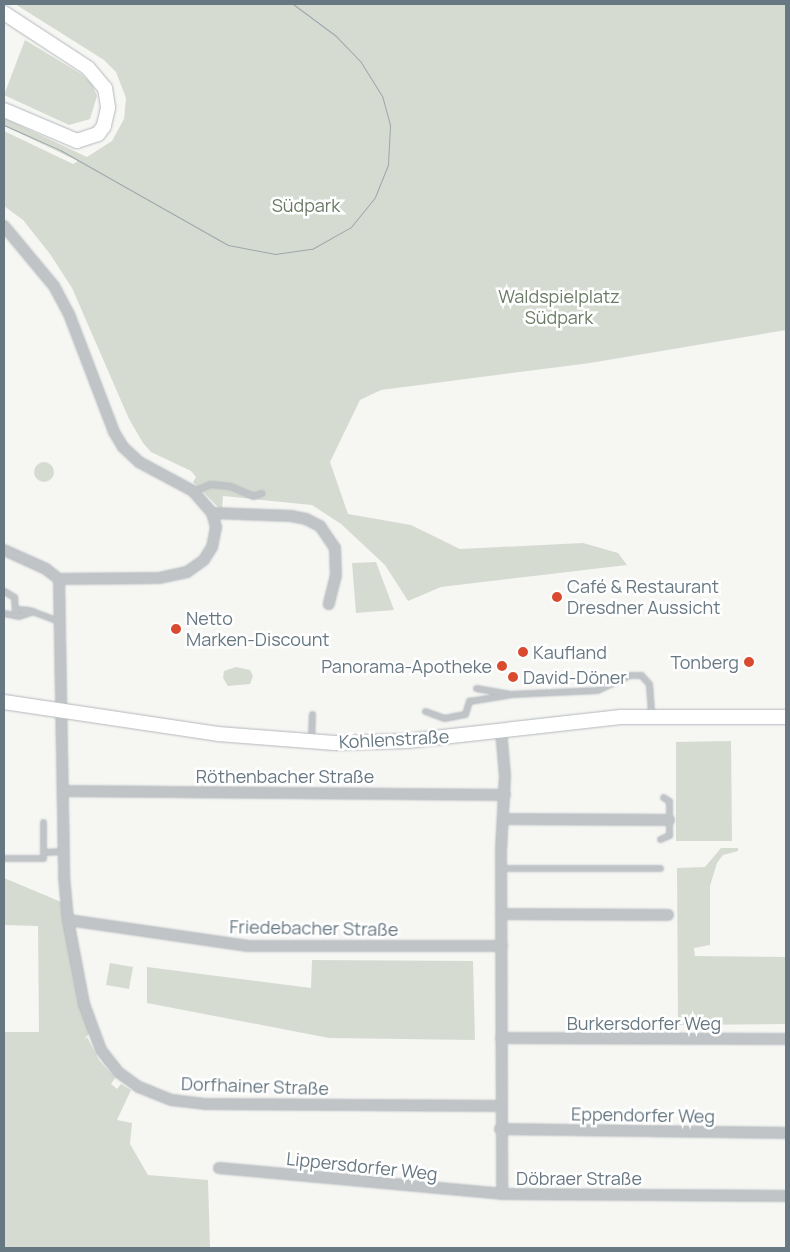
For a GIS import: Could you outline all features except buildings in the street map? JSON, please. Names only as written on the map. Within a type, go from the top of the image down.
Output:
[{"type":"street","points":[[4,13],[88,68],[105,88],[107,118],[98,134],[89,140],[70,139],[4,110]]},
{"type":"street","points":[[4,226],[54,286],[69,314],[114,432],[123,447],[139,462],[193,491],[212,513],[216,527],[212,547],[204,560],[187,572],[159,578],[59,579],[46,569],[4,550]]},
{"type":"street","points":[[212,513],[291,516],[306,519],[320,526],[335,548],[336,575],[329,604]]},
{"type":"street","name":"Dorfhainer Straße","points":[[59,579],[55,620],[62,710],[65,791],[64,852],[68,920],[84,1004],[101,1050],[118,1072],[140,1087],[172,1100],[206,1104],[500,1106]]},
{"type":"street","name":"Kohlenstraße","points":[[4,702],[218,734],[311,742],[384,742],[582,720],[651,716],[786,717]]},
{"type":"street","name":"Döbraer Straße","points":[[501,730],[504,795],[501,868],[500,1129],[502,1194],[786,1196]]},
{"type":"street","name":"Röthenbacher Straße","points":[[65,791],[504,795]]},
{"type":"street","points":[[504,819],[669,820]]},
{"type":"street","points":[[501,914],[668,916]]},
{"type":"street","name":"Friedebacher Straße","points":[[68,920],[248,946],[502,946]]},
{"type":"street","name":"Burkersdorfer Weg","points":[[501,1038],[786,1039]]},
{"type":"street","name":"Eppendorfer Weg","points":[[500,1129],[786,1133]]},
{"type":"street","name":"Lippersdorfer Weg","points":[[219,1168],[502,1194]]},
{"type":"lane","points":[[193,491],[210,484],[230,486],[253,496],[261,492]]},
{"type":"lane","points":[[4,591],[14,597],[15,615]]},
{"type":"lane","points":[[15,615],[18,609],[33,611],[55,620]]},
{"type":"lane","points":[[4,613],[15,615]]},
{"type":"lane","points":[[425,711],[444,718],[465,714],[469,701],[511,694],[596,690],[629,675],[641,675],[649,684],[651,716]]},
{"type":"lane","points":[[476,688],[511,694]]},
{"type":"lane","points":[[311,742],[312,714]]},
{"type":"lane","points":[[660,839],[669,835],[669,801],[663,797]]},
{"type":"lane","points":[[4,858],[43,858],[43,822]]},
{"type":"lane","points":[[44,852],[64,852]]},
{"type":"lane","points":[[501,868],[660,868]]},
{"type":"green space","name":"Südpark","points":[[15,4],[786,4],[786,330],[590,363],[381,390],[360,400],[330,462],[348,514],[411,525],[460,549],[583,543],[618,553],[627,565],[441,587],[408,601],[385,565],[341,524],[312,505],[223,496],[222,508],[218,507],[193,482],[196,477],[191,471],[151,452],[143,443],[129,419],[72,288],[50,254],[23,220],[4,206],[4,131],[73,164],[78,161],[4,126],[4,118],[87,157],[112,141],[124,119],[126,98],[116,72],[104,60]]},
{"type":"green space","points":[[25,40],[81,74],[92,84],[97,96],[90,119],[69,125],[4,95]]},
{"type":"green space","points":[[44,462],[51,465],[54,472],[51,479],[44,482],[37,479],[34,472],[37,465]]},
{"type":"green space","points":[[376,562],[394,610],[356,613],[352,563]]},
{"type":"green space","points":[[236,667],[250,670],[253,676],[250,684],[228,686],[223,678],[224,671]]},
{"type":"green space","points":[[731,741],[732,841],[676,841],[676,742]]},
{"type":"green space","points":[[721,848],[738,848],[738,851],[723,855],[717,863],[710,886],[710,945],[694,948],[695,956],[786,957],[786,1024],[678,1025],[677,868],[705,867]]},
{"type":"green space","points":[[4,878],[66,904],[93,1030],[83,1040],[87,1037],[99,1060],[115,1078],[111,1084],[117,1089],[121,1084],[131,1090],[117,1120],[132,1123],[130,1144],[148,1175],[208,1180],[210,1248],[4,1248],[4,1032],[39,1032],[38,926],[4,925]]},
{"type":"green space","points":[[312,960],[473,961],[475,1040],[329,1038],[147,1003],[147,967],[311,988]]},
{"type":"green space","points":[[110,963],[133,967],[129,989],[106,985]]},
{"type":"tram line","points":[[4,125],[60,150],[228,245],[275,254],[312,249],[351,227],[375,197],[388,164],[390,125],[382,96],[361,62],[336,36],[293,4]]},
{"type":"place","name":"Café & Restaurant Dresdner Aussicht","points":[[557,597]]},
{"type":"place","name":"Netto Marken-Discount","points":[[176,629]]},
{"type":"place","name":"Kaufland","points":[[523,652]]},
{"type":"place","name":"Tonberg","points":[[749,662]]},
{"type":"place","name":"Panorama-Apotheke","points":[[502,666]]},
{"type":"place","name":"David-Döner","points":[[513,677]]},
{"type":"park label","name":"Waldspielplatz Südpark","points":[[559,307]]}]
